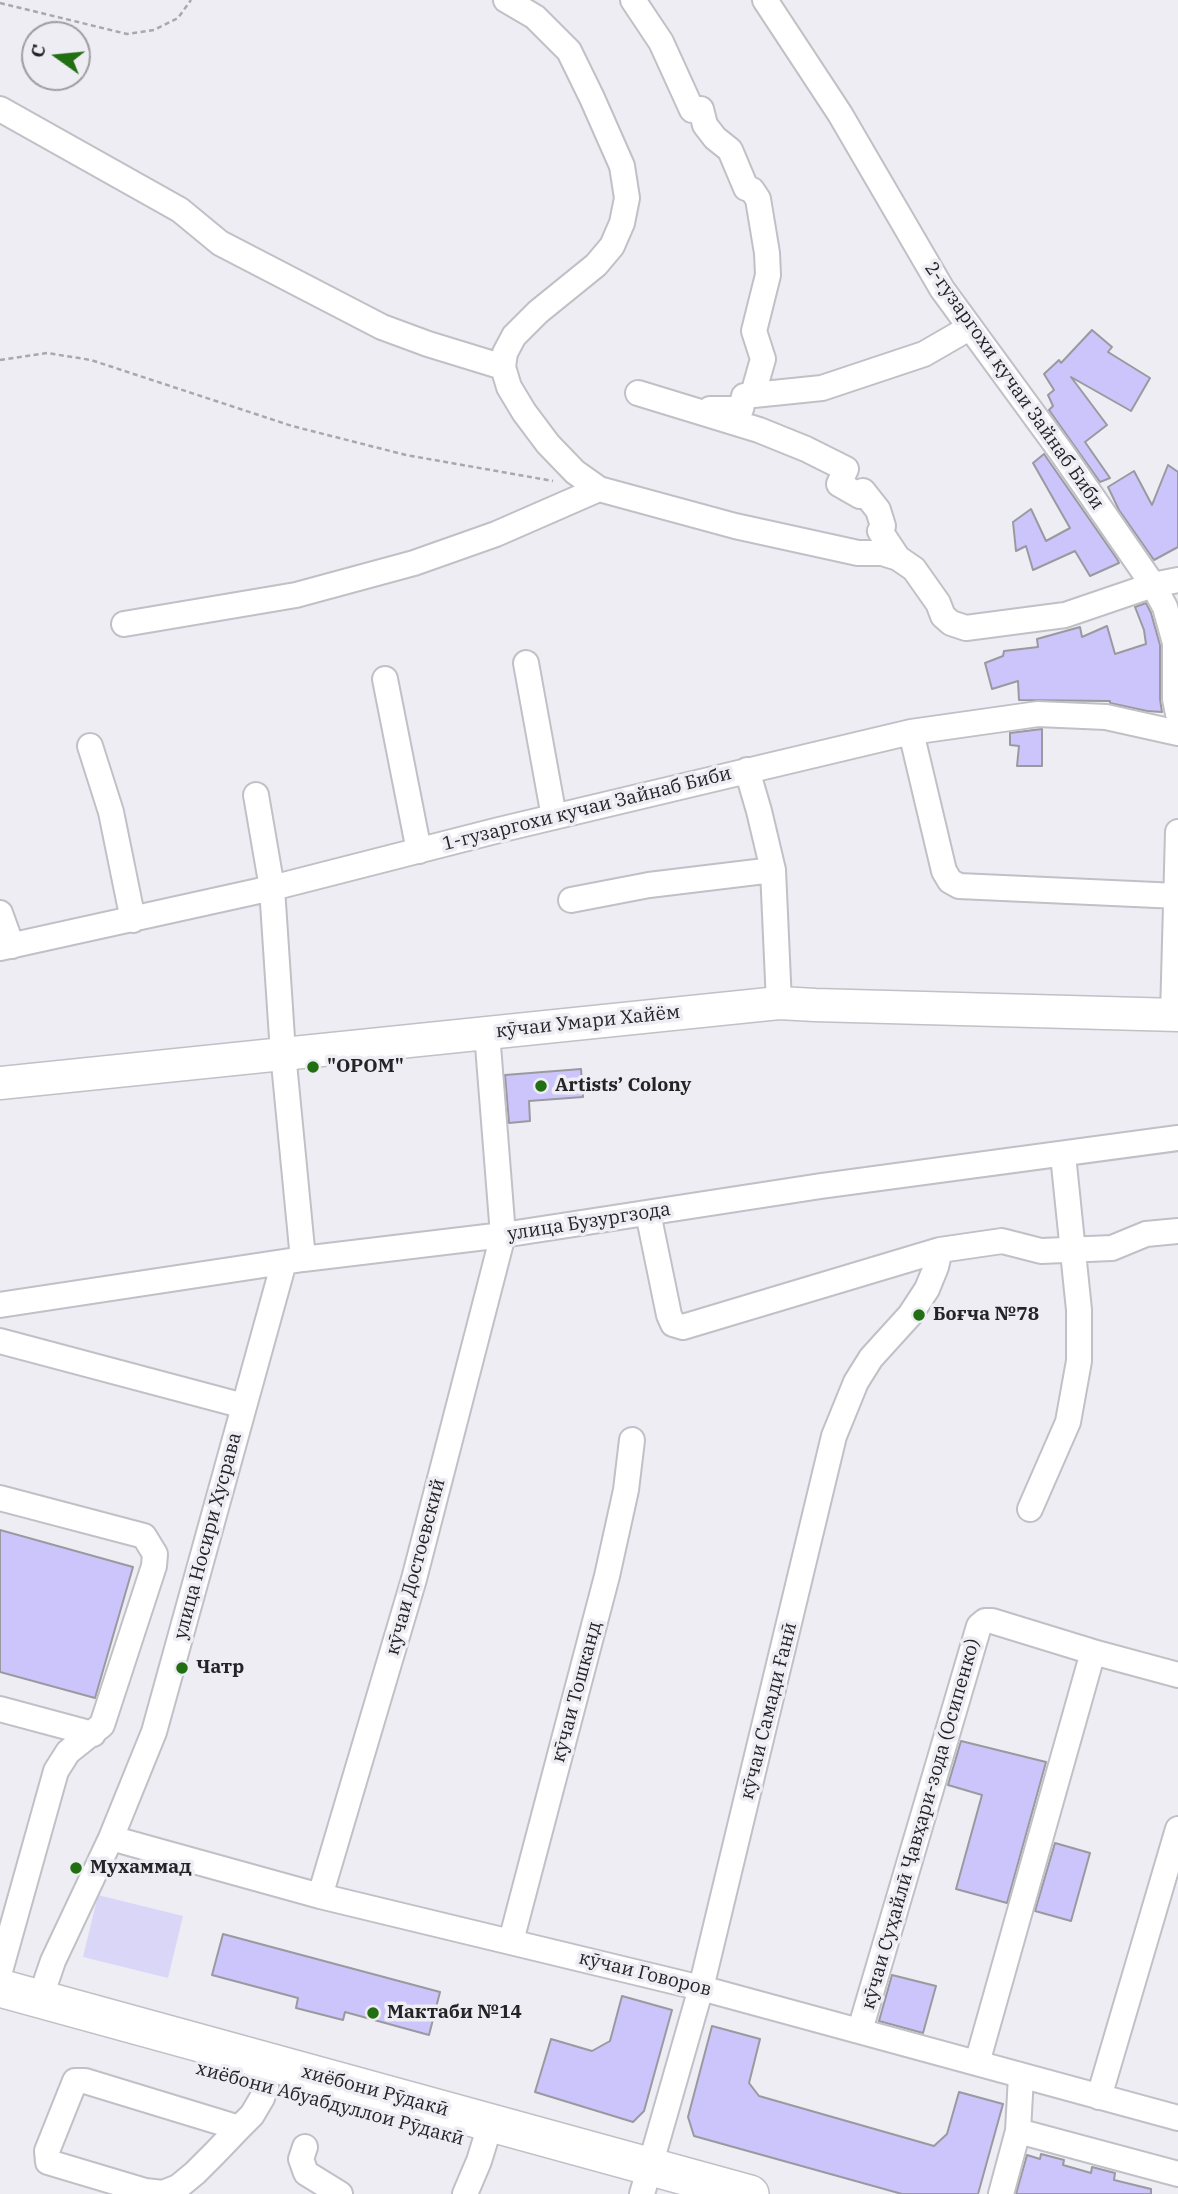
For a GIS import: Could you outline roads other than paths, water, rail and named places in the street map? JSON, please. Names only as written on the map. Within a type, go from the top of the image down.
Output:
[{"type":"highway","name":"хиёбони Рӯдакӣ","points":[[0,1988],[487,2134]]},
{"type":"highway","name":"хиёбони Абуабдуллои Рӯдакӣ","points":[[0,2013],[266,2086],[487,2134],[649,2186]]},
{"type":"highway","points":[[649,2186],[750,2194]]},
{"type":"main road","name":"кӯчаи Умари Хайём","points":[[0,1083],[779,1003],[1176,1015]]},
{"type":"street","points":[[506,0],[534,17],[569,51],[622,166],[627,198],[622,223],[612,246],[596,265],[538,312],[514,336],[505,353],[503,367],[509,387],[548,444],[575,472],[599,489],[735,526],[858,553],[882,553],[898,558],[914,569],[938,603],[943,617],[966,628],[1065,615],[1153,585],[1178,580]]},
{"type":"street","points":[[633,0],[661,42],[692,110],[701,109],[705,125],[715,138],[730,150],[746,188],[752,190],[758,199],[768,275],[754,331],[763,359],[753,394]]},
{"type":"street","name":"2-гузаргохи кучаи Зайнаб Биби","points":[[765,0],[840,114],[942,289],[1062,453],[1153,585],[1165,607],[1175,643],[1175,699],[1178,714]]},
{"type":"street","points":[[0,109],[180,210],[220,243],[382,327],[503,367]]},
{"type":"street","points":[[686,408],[741,410],[744,396],[822,388],[924,354],[969,328]]},
{"type":"street","points":[[638,393],[759,430],[846,469],[839,484],[860,496],[863,491],[878,510],[883,526],[880,531],[898,558]]},
{"type":"street","points":[[124,624],[296,595],[414,563],[496,534],[599,489]]},
{"type":"street","points":[[526,663],[555,817]]},
{"type":"street","points":[[385,679],[419,850]]},
{"type":"street","name":"1-гузаргохи кучаи Зайнаб Биби","points":[[6,947],[272,888],[911,732],[1038,714],[1106,717],[1178,733]]},
{"type":"street","points":[[911,732],[944,871],[950,881],[959,886],[1177,895]]},
{"type":"street","points":[[90,746],[111,812],[133,920]]},
{"type":"street","points":[[747,770],[773,870],[779,1003]]},
{"type":"street","points":[[256,794],[272,888],[294,1261]]},
{"type":"street","points":[[1176,1015],[1178,832]]},
{"type":"street","points":[[571,900],[649,885],[773,870]]},
{"type":"street","points":[[0,913],[6,947]]},
{"type":"street","name":"кӯчаи Достоевский","points":[[320,1896],[414,1579],[503,1236],[487,1033]]},
{"type":"street","name":"улица Бузургзода","points":[[0,1305],[294,1261],[503,1236],[821,1186],[1178,1138]]},
{"type":"street","points":[[1030,1509],[1068,1422],[1079,1362],[1079,1310],[1063,1155]]},
{"type":"street","points":[[648,1213],[669,1315],[673,1324],[683,1327],[940,1250],[1002,1241],[1041,1251],[1112,1248],[1146,1234],[1178,1231]]},
{"type":"street","name":"кӯчаи Самади Ғанӣ","points":[[649,2186],[701,1988],[834,1436],[856,1382],[871,1358],[910,1315],[927,1289],[940,1250]]},
{"type":"street","name":"улица Носири Хусрава","points":[[40,1999],[53,1961],[111,1838],[154,1732],[244,1406],[294,1261]]},
{"type":"street","points":[[0,1340],[244,1406]]},
{"type":"street","name":"кӯчаи Тошканд","points":[[510,1941],[607,1576],[626,1490],[632,1440]]},
{"type":"street","points":[[0,1498],[144,1536],[155,1554],[154,1566],[102,1725],[68,1752],[56,1771],[0,1971]]},
{"type":"street","name":"кӯчаи Суҳайлӣ Ҷавҳари-зода (Осипенко)","points":[[860,2030],[979,1626],[985,1621],[992,1621],[1093,1652]]},
{"type":"street","points":[[977,2063],[1093,1652],[1178,1675]]},
{"type":"street","points":[[0,1709],[93,1734]]},
{"type":"street","points":[[1098,2097],[1178,1829]]},
{"type":"street","name":"кӯчаи Говоров","points":[[111,1838],[320,1896],[701,1988],[1178,2118]]},
{"type":"street","points":[[1001,2194],[1018,2131],[1021,2076]]},
{"type":"street","points":[[239,2128],[85,2081],[75,2081],[47,2151],[48,2162],[145,2191],[163,2193],[178,2187],[195,2173],[239,2128],[258,2106],[266,2086]]},
{"type":"street","points":[[1018,2131],[1178,2174]]},
{"type":"street","points":[[465,2194],[487,2134]]},
{"type":"street","points":[[305,2147],[301,2159],[306,2173],[340,2194]]},
{"type":"place","name":"\"OPOM\"","points":[[313,1067]]},
{"type":"place","name":"Artists’ Colony","points":[[541,1086]]},
{"type":"place","name":"Боғча №78","points":[[919,1315]]},
{"type":"place","name":"Чатр","points":[[182,1668]]},
{"type":"place","name":"Мухаммад","points":[[76,1868]]},
{"type":"place","name":"Мактаби №14","points":[[373,2013]]}]
